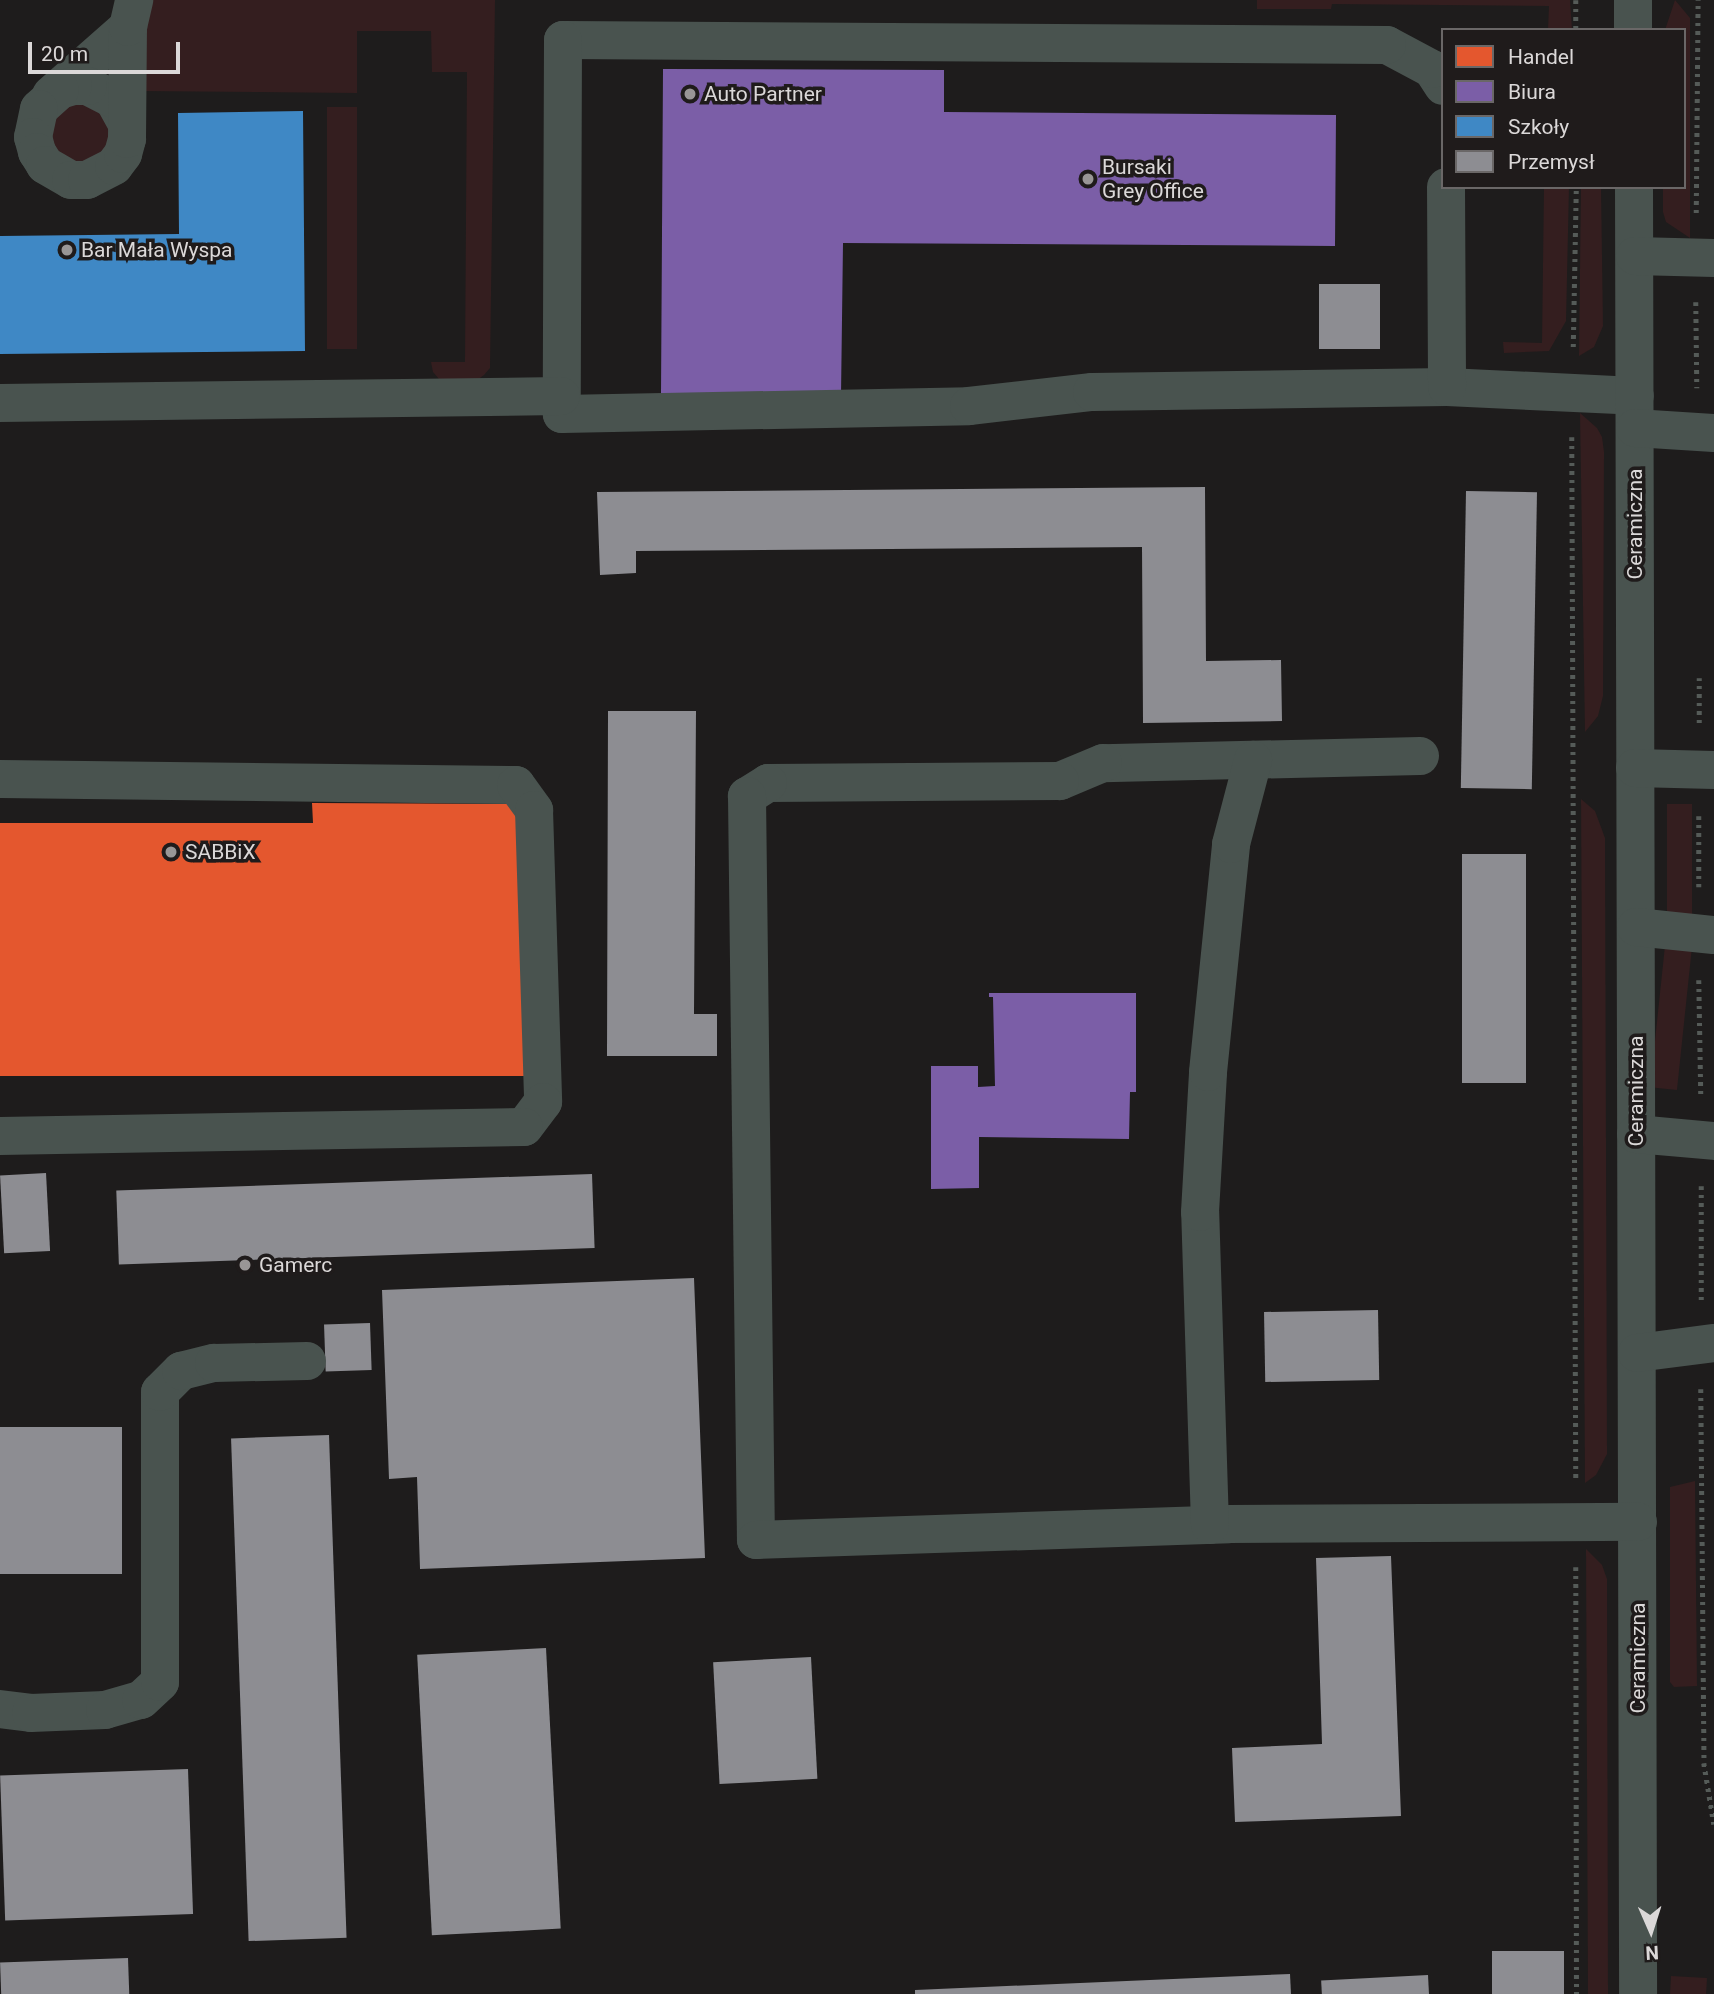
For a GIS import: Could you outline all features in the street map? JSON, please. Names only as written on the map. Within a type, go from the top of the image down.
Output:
[{"type":"street","points":[[1633,0],[1633,28]]},
{"type":"street","points":[[131,13],[127,124],[123,154],[114,166],[87,180],[71,180],[57,174],[37,152],[34,123],[39,109],[131,13]]},
{"type":"street","points":[[1441,83],[1432,69],[1387,45],[563,40],[562,414],[969,406],[1092,392],[1447,387],[1572,393],[1714,433]]},
{"type":"street","points":[[48,99],[74,86],[95,89],[113,99],[127,124]]},
{"type":"street","points":[[1446,189],[1447,387]]},
{"type":"street","name":"Ceramiczna","points":[[1634,189],[1638,1994]]},
{"type":"street","points":[[1635,256],[1714,258]]},
{"type":"street","points":[[0,403],[561,396]]},
{"type":"street","points":[[1420,756],[1103,762],[1060,781],[768,783],[747,796],[756,1541],[1210,1525],[1638,1522]]},
{"type":"street","points":[[1210,1525],[1200,1212],[1209,1072],[1231,844],[1253,760]]},
{"type":"street","points":[[1635,768],[1714,770]]},
{"type":"street","points":[[0,779],[516,785],[534,810],[543,1102],[524,1127],[0,1136]]},
{"type":"street","points":[[1636,927],[1714,935]]},
{"type":"street","points":[[1636,1134],[1708,1140]]},
{"type":"street","points":[[1637,1353],[1707,1345]]},
{"type":"street","points":[[0,1709],[31,1713],[105,1710],[141,1700],[160,1682],[160,1392],[180,1371],[215,1363],[307,1362]]},
{"type":"path","points":[[1576,0],[1576,28]]},
{"type":"path","points":[[1576,189],[1572,393],[1577,1994]]},
{"type":"path","points":[[1708,1140],[1704,1763],[1714,1824]]},
{"type":"shaded area","points":[[150,0],[495,0],[490,368],[484,375],[477,380],[439,379],[433,372],[431,362],[465,362],[467,72],[432,72],[431,31],[357,31],[357,93],[138,91]]},
{"type":"shaded area","points":[[1257,0],[1570,0],[1572,28],[1548,28],[1549,6],[1332,4],[1331,9],[1257,9]]},
{"type":"shaded area","points":[[1675,0],[1690,18],[1690,238],[1666,222],[1663,212],[1663,189],[1686,189],[1686,28],[1666,28]]},
{"type":"shaded area","points":[[74,104],[86,104],[101,112],[109,127],[109,139],[101,154],[86,162],[74,162],[59,154],[51,139],[51,127],[59,112]]},
{"type":"shaded area","points":[[327,107],[357,107],[357,349],[327,349]]},
{"type":"shaded area","points":[[1544,189],[1569,189],[1566,321],[1549,351],[1504,353],[1503,342],[1542,343]]},
{"type":"shaded area","points":[[1581,189],[1601,189],[1603,326],[1594,347],[1579,356]]},
{"type":"shaded area","points":[[1580,413],[1597,428],[1602,437],[1604,452],[1603,696],[1598,716],[1585,732]]},
{"type":"shaded area","points":[[1581,799],[1595,811],[1605,838],[1607,1454],[1596,1475],[1585,1483]]},
{"type":"shaded area","points":[[1667,804],[1692,804],[1692,914],[1667,914]]},
{"type":"shaded area","points":[[1666,936],[1693,939],[1677,1090],[1650,1087]]},
{"type":"shaded area","points":[[1695,1481],[1697,1686],[1674,1687],[1670,1682],[1670,1487]]},
{"type":"shaded area","points":[[1586,1549],[1602,1565],[1607,1579],[1608,1994],[1588,1994]]},
{"type":"shaded area","points":[[1671,1976],[1707,1978],[1706,1994],[1670,1994]]},
{"type":"building: Handel","points":[[312,803],[529,804],[528,1076],[0,1076],[0,823],[313,823]]},
{"type":"building: Biura","points":[[663,69],[944,70],[944,112],[1336,115],[1335,246],[843,243],[841,396],[661,395]]},
{"type":"building: Biura","points":[[989,993],[1136,993],[1136,1092],[1130,1092],[1129,1139],[979,1137],[979,1188],[931,1189],[931,1066],[978,1066],[978,1087],[995,1086],[993,997],[989,997]]},
{"type":"building: Szkoły","points":[[303,111],[305,351],[0,354],[0,236],[179,234],[178,113]]},
{"type":"building: Przemysł","points":[[1319,284],[1380,284],[1380,349],[1319,349]]},
{"type":"building: Przemysł","points":[[1205,487],[1206,661],[1281,660],[1282,721],[1143,723],[1142,547],[636,551],[636,573],[600,575],[597,492]]},
{"type":"building: Przemysł","points":[[1466,491],[1537,492],[1532,789],[1461,788]]},
{"type":"building: Przemysł","points":[[608,711],[696,711],[694,1014],[717,1014],[717,1056],[607,1056]]},
{"type":"building: Przemysł","points":[[1462,854],[1526,854],[1526,1083],[1462,1083]]},
{"type":"building: Przemysł","points":[[46,1173],[50,1251],[4,1253],[0,1175]]},
{"type":"building: Przemysł","points":[[592,1174],[595,1248],[119,1265],[116,1191]]},
{"type":"building: Przemysł","points":[[694,1278],[705,1558],[420,1569],[417,1477],[389,1479],[382,1290]]},
{"type":"building: Przemysł","points":[[1378,1310],[1379,1380],[1265,1382],[1264,1312]]},
{"type":"building: Przemysł","points":[[370,1323],[372,1370],[326,1372],[324,1325]]},
{"type":"building: Przemysł","points":[[0,1427],[122,1427],[122,1574],[0,1574]]},
{"type":"building: Przemysł","points":[[329,1435],[347,1938],[249,1941],[231,1438]]},
{"type":"building: Przemysł","points":[[1391,1556],[1401,1816],[1235,1822],[1232,1748],[1322,1744],[1316,1558]]},
{"type":"building: Przemysł","points":[[546,1648],[561,1929],[432,1935],[417,1655]]},
{"type":"building: Przemysł","points":[[811,1657],[817,1779],[720,1784],[713,1662]]},
{"type":"building: Przemysł","points":[[188,1769],[193,1914],[5,1920],[0,1776]]},
{"type":"building: Przemysł","points":[[1492,1951],[1564,1951],[1564,1994],[1492,1994]]},
{"type":"building: Przemysł","points":[[128,1958],[129,1994],[1,1994],[0,1962]]},
{"type":"building: Przemysł","points":[[1290,1974],[1291,1994],[915,1994],[915,1990]]},
{"type":"building: Przemysł","points":[[1428,1975],[1429,1994],[1322,1994],[1321,1981]]},
{"type":"place","name":"Auto Partner","points":[[690,94]]},
{"type":"place","name":"Bursaki Grey Office","points":[[1088,179]]},
{"type":"place","name":"Bar Mała Wyspa","points":[[67,250]]},
{"type":"place","name":"SABBiX","points":[[171,852]]},
{"type":"place","name":"Gamerc","points":[[245,1265]]}]
